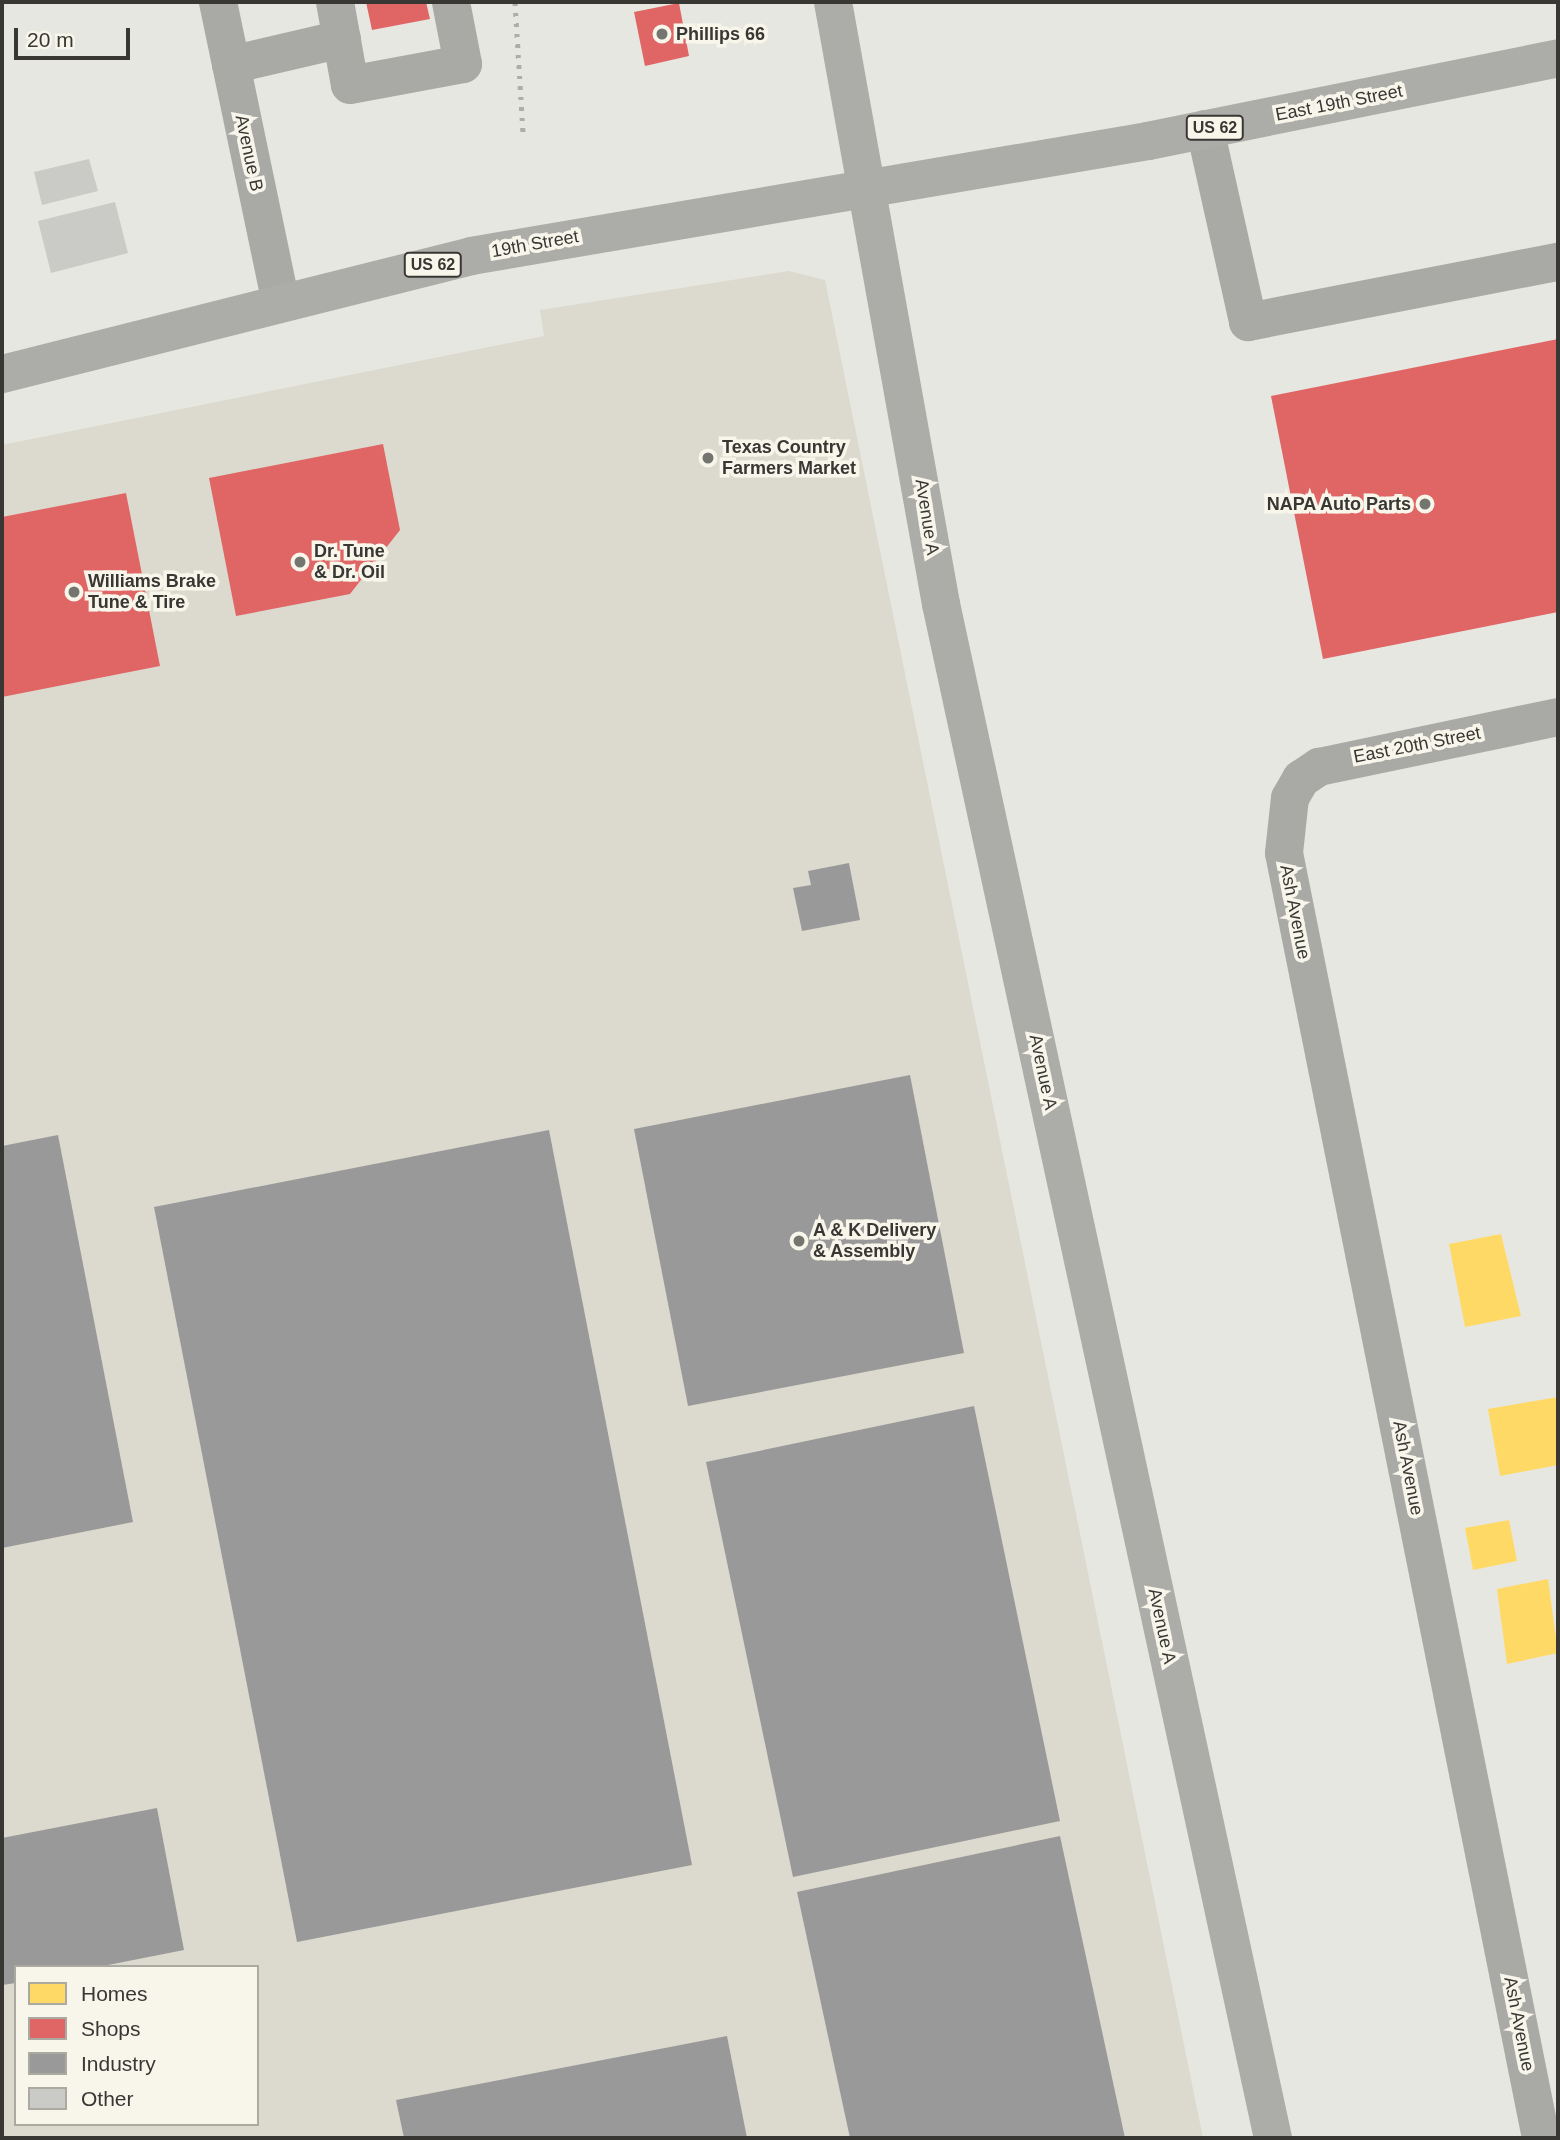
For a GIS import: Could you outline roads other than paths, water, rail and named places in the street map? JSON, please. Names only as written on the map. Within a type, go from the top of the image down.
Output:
[{"type":"main road","name":"Avenue A","points":[[833,2],[870,186],[941,604],[1273,2138]]},
{"type":"main road","name":"East 19th Street","points":[[870,186],[1205,130],[1558,58]]},
{"type":"main road","name":"19th Street","points":[[2,374],[471,256],[870,186]]},
{"type":"street","name":"Avenue B","points":[[218,2],[281,303]]},
{"type":"street","points":[[335,2],[351,85],[463,64],[451,2]]},
{"type":"street","points":[[231,65],[342,39]]},
{"type":"street","points":[[1205,130],[1248,322],[1558,262]]},
{"type":"street","name":"East 20th Street","points":[[1290,798],[1301,779],[1338,760],[1558,717]]},
{"type":"street","name":"Ash Avenue","points":[[1290,798],[1288,883],[1541,2138]]},
{"type":"railway","points":[[515,2],[523,132]]},
{"type":"place","name":"Phillips 66","points":[[662,34]]},
{"type":"place","name":"Texas Country Farmers Market","points":[[708,458]]},
{"type":"place","name":"NAPA Auto Parts","points":[[1425,504]]},
{"type":"place","name":"Dr. Tune & Dr. Oil","points":[[300,562]]},
{"type":"place","name":"Williams Brake Tune & Tire","points":[[74,592]]},
{"type":"place","name":"A & K Delivery & Assembly","points":[[799,1241]]}]
